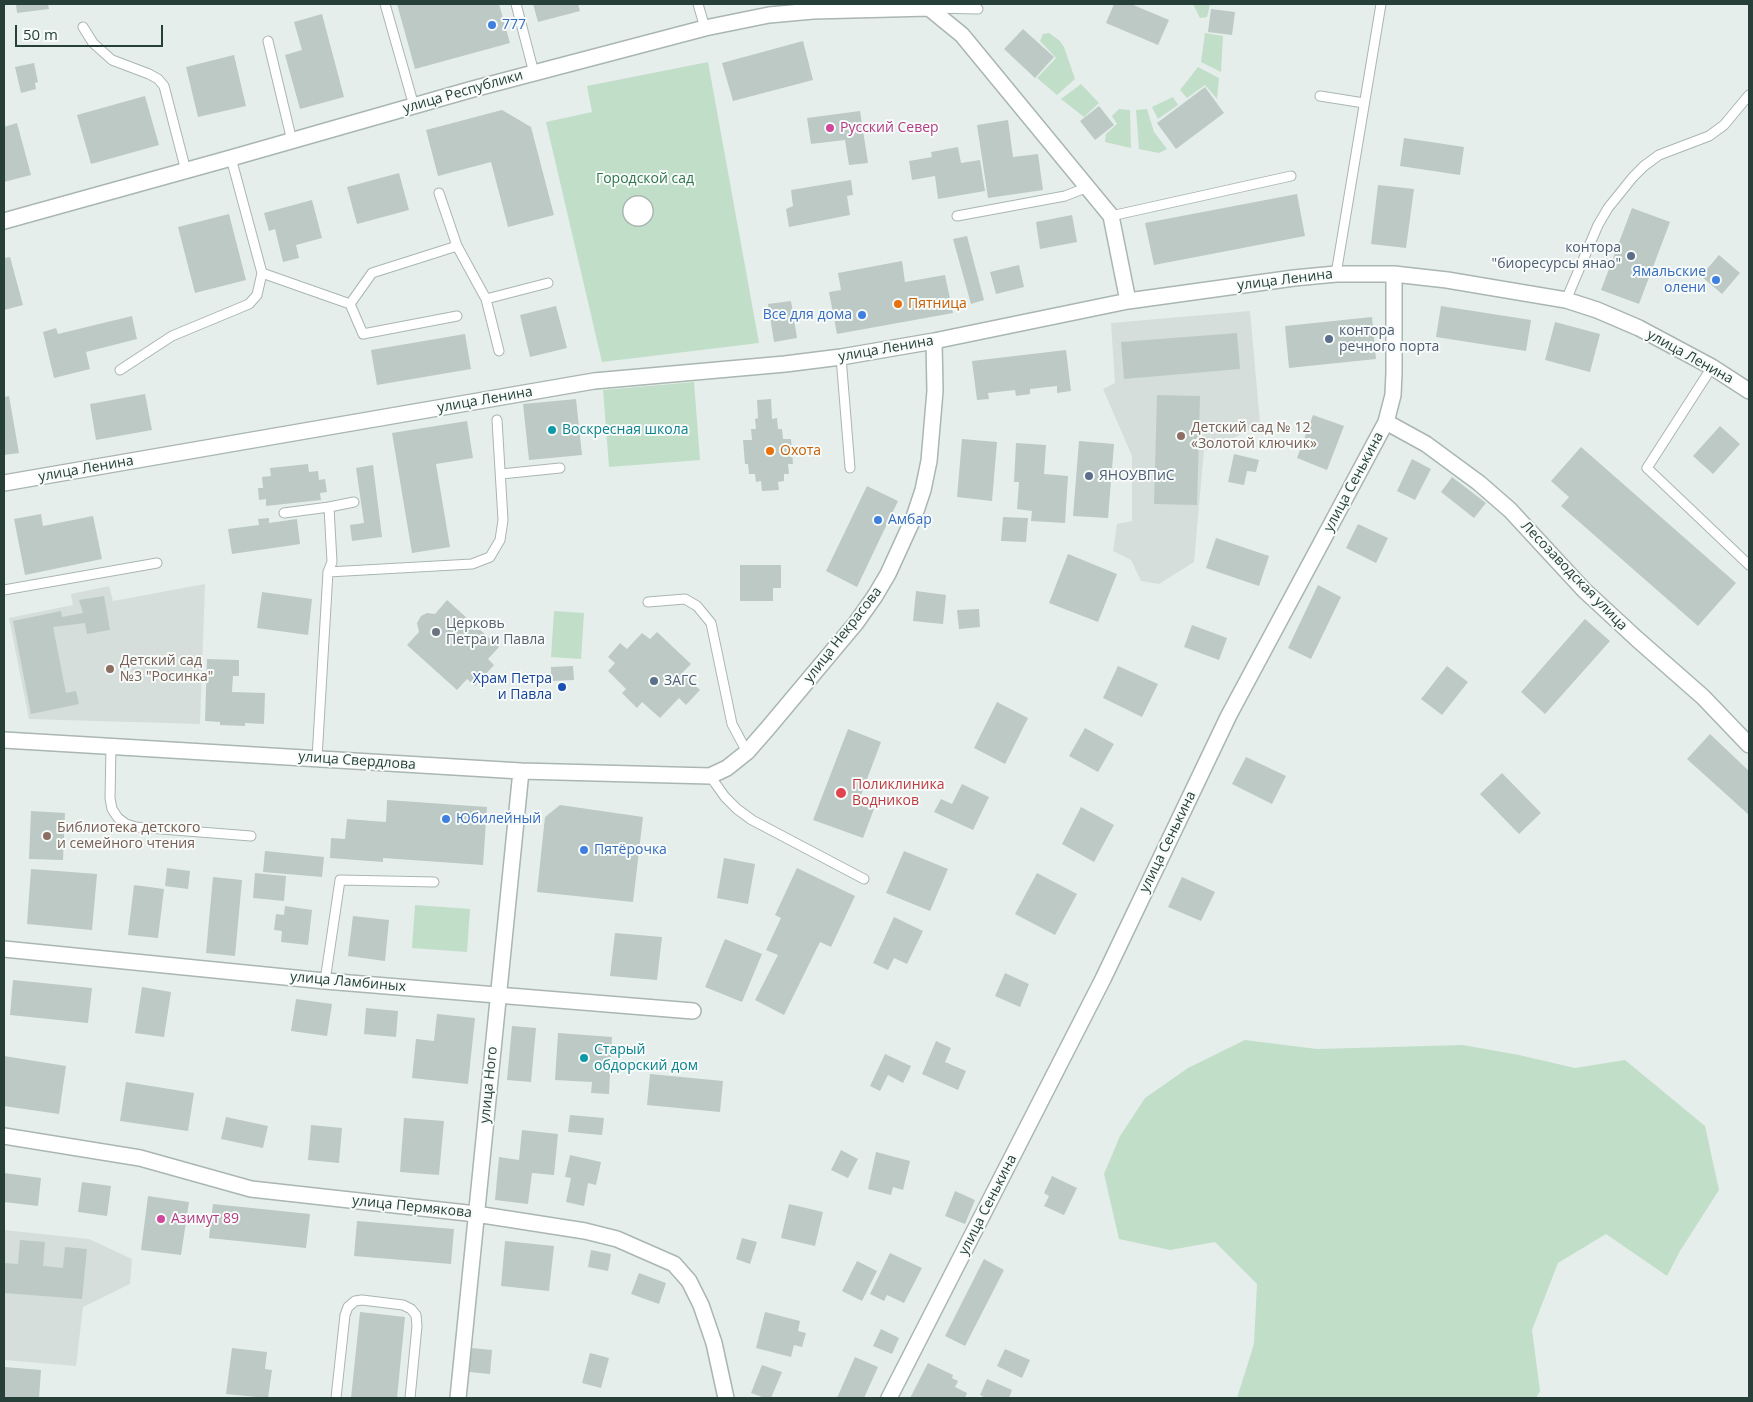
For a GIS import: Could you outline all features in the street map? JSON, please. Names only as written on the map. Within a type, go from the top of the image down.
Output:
[{"type":"street","name":"улица Республики","points":[[4,221],[414,106],[705,28],[769,15],[829,7],[929,8]]},
{"type":"street","points":[[929,8],[962,35],[1111,216],[1128,301]]},
{"type":"street","name":"улица Ленина","points":[[4,483],[594,381],[785,364],[841,357],[934,341],[1128,301],[1336,274],[1394,274],[1447,280],[1566,300],[1597,310],[1639,328],[1712,367],[1749,391]]},
{"type":"street","name":"улица Сенькина","points":[[888,1398],[1103,979],[1229,715],[1386,422],[1393,395],[1394,274]]},
{"type":"street","name":"улица Некрасова","points":[[710,776],[727,768],[747,752],[856,623],[875,596],[902,544],[920,499],[929,461],[935,391],[934,341]]},
{"type":"street","name":"Лесозаводская улица","points":[[1386,422],[1426,444],[1479,483],[1510,510],[1584,590],[1636,640],[1703,697],[1749,745]]},
{"type":"street","name":"улица Свердлова","points":[[4,740],[522,771],[710,776]]},
{"type":"street","name":"улица Ного","points":[[458,1398],[522,771]]},
{"type":"street","name":"улица Ламбиных","points":[[4,950],[325,980],[693,1011]]},
{"type":"street","name":"улица Пермякова","points":[[4,1136],[140,1158],[251,1189],[476,1214],[585,1231],[617,1239],[674,1264],[689,1281],[701,1305],[714,1343],[726,1398]]},
{"type":"lane","points":[[385,4],[414,106]]},
{"type":"lane","points":[[516,4],[534,73]]},
{"type":"lane","points":[[698,4],[705,28]]},
{"type":"lane","points":[[1336,274],[1381,4]]},
{"type":"lane","points":[[929,8],[978,9]]},
{"type":"lane","points":[[83,27],[93,43],[112,60],[149,74],[158,79],[164,86],[186,171]]},
{"type":"lane","points":[[268,41],[292,141]]},
{"type":"lane","points":[[1320,96],[1364,103]]},
{"type":"lane","points":[[1566,300],[1598,225],[1608,208],[1633,177],[1644,166],[1660,155],[1709,136],[1734,115],[1749,96]]},
{"type":"lane","points":[[120,370],[172,336],[249,304],[257,295],[262,273],[231,158]]},
{"type":"lane","points":[[1111,216],[1291,176]]},
{"type":"lane","points":[[957,216],[1064,196],[1088,187]]},
{"type":"lane","points":[[440,193],[457,246],[486,299],[499,351]]},
{"type":"lane","points":[[350,304],[372,273],[457,246]]},
{"type":"lane","points":[[262,273],[350,304],[363,334],[457,316]]},
{"type":"lane","points":[[486,299],[548,283]]},
{"type":"lane","points":[[841,357],[850,468]]},
{"type":"lane","points":[[1712,367],[1647,468],[1749,565]]},
{"type":"lane","points":[[328,572],[472,564],[490,557],[500,540],[504,520],[497,420]]},
{"type":"lane","points":[[502,474],[560,468]]},
{"type":"lane","points":[[284,513],[354,502]]},
{"type":"lane","points":[[317,758],[328,572],[332,562],[329,507]]},
{"type":"lane","points":[[4,590],[157,563]]},
{"type":"lane","points":[[648,602],[685,599],[697,606],[711,623],[732,724],[747,752]]},
{"type":"lane","points":[[111,746],[110,798],[112,809],[118,818],[126,824],[251,836]]},
{"type":"lane","points":[[710,776],[725,797],[752,820],[864,879]]},
{"type":"lane","points":[[325,980],[340,880],[434,882]]},
{"type":"lane","points":[[336,1398],[345,1315],[348,1307],[355,1301],[362,1300],[403,1305],[411,1309],[416,1315],[417,1326],[410,1398]]},
{"type":"shaded area","name":"Детский сад № 12 «Золотой ключик»","points":[[1250,311],[1260,423],[1215,449],[1204,450],[1194,562],[1159,584],[1141,581],[1131,560],[1113,551],[1117,524],[1132,521],[1132,456],[1103,389],[1115,383],[1111,323]]},
{"type":"shaded area","name":"Детский сад №3 \"Росинка\"","points":[[205,584],[200,724],[29,719],[9,618],[73,605],[71,594],[109,586],[113,601]]},
{"type":"shaded area","points":[[4,1230],[89,1239],[132,1259],[130,1284],[83,1307],[76,1366],[4,1360]]},
{"type":"green space","points":[[1193,4],[1210,4],[1207,17],[1200,18]]},
{"type":"green space","points":[[1049,33],[1060,41],[1064,47],[1075,79],[1057,95],[1037,78],[1056,58],[1040,41],[1043,34]]},
{"type":"green space","points":[[1205,33],[1223,36],[1221,72],[1201,62]]},
{"type":"green space","name":"Городской сад","points":[[708,62],[759,343],[602,362],[546,122],[592,112],[587,86]]},
{"type":"green space","points":[[1198,67],[1219,78],[1217,99],[1205,85],[1187,98],[1180,90]]},
{"type":"green space","points":[[1081,84],[1099,103],[1084,117],[1061,99]]},
{"type":"green space","points":[[1173,97],[1178,105],[1158,119],[1152,107]]},
{"type":"green space","points":[[1119,109],[1130,110],[1131,148],[1105,142],[1106,134],[1117,124],[1112,116]]},
{"type":"green space","points":[[1147,109],[1154,132],[1167,149],[1159,153],[1139,149],[1136,110]]},
{"type":"green space","points":[[694,382],[700,460],[609,467],[603,390]]},
{"type":"green space","points":[[554,611],[584,613],[581,659],[551,657]]},
{"type":"green space","points":[[415,905],[470,909],[467,952],[412,948]]},
{"type":"green space","points":[[1245,1040],[1317,1049],[1463,1045],[1575,1068],[1625,1060],[1705,1126],[1719,1190],[1680,1251],[1667,1276],[1606,1234],[1558,1263],[1532,1330],[1540,1391],[1536,1398],[1237,1398],[1254,1344],[1257,1284],[1215,1242],[1170,1250],[1119,1239],[1104,1174],[1120,1136],[1145,1098],[1188,1068]]},
{"type":"building","points":[[16,4],[48,4],[49,9],[17,13]]},
{"type":"building","points":[[397,4],[499,4],[510,43],[415,69]]},
{"type":"building","points":[[533,4],[578,4],[580,11],[538,22]]},
{"type":"building","points":[[1114,4],[1131,4],[1169,20],[1158,45],[1106,23]]},
{"type":"building","points":[[1211,9],[1235,12],[1232,35],[1208,32]]},
{"type":"building","points":[[322,14],[344,97],[300,109],[285,55],[302,50],[294,22]]},
{"type":"building","points":[[1023,29],[1054,57],[1035,78],[1004,49]]},
{"type":"building","points":[[803,41],[813,80],[733,101],[722,63]]},
{"type":"building","points":[[234,55],[246,106],[198,117],[186,67]]},
{"type":"building","points":[[34,63],[38,82],[35,83],[36,89],[21,93],[15,67]]},
{"type":"building","points":[[1205,87],[1224,113],[1176,149],[1157,123]]},
{"type":"building","points":[[145,96],[159,145],[91,164],[77,115]]},
{"type":"building","points":[[1099,106],[1114,125],[1095,140],[1080,121]]},
{"type":"building","points":[[502,110],[531,127],[554,215],[508,227],[491,162],[438,176],[426,130]]},
{"type":"building","points":[[860,111],[868,163],[849,165],[845,140],[811,144],[807,118]]},
{"type":"building","points":[[1008,120],[1013,157],[1038,154],[1043,190],[988,198],[977,125]]},
{"type":"building","points":[[17,123],[31,175],[4,182],[4,127]]},
{"type":"building","points":[[1404,138],[1464,147],[1460,175],[1400,166]]},
{"type":"building","points":[[958,147],[961,163],[980,160],[985,191],[938,199],[935,176],[912,180],[909,161],[932,157],[931,152]]},
{"type":"building","points":[[399,173],[409,210],[357,224],[347,187]]},
{"type":"building","points":[[851,180],[853,195],[847,196],[850,215],[789,227],[786,209],[793,206],[791,190]]},
{"type":"building","points":[[1378,185],[1414,189],[1406,248],[1371,244]]},
{"type":"building","points":[[1297,194],[1305,236],[1154,265],[1145,223]]},
{"type":"building","points":[[312,200],[322,238],[296,245],[299,258],[283,262],[275,229],[269,231],[264,213]]},
{"type":"building","points":[[1632,208],[1670,222],[1639,304],[1601,290]]},
{"type":"building","points":[[229,214],[246,280],[195,293],[178,227]]},
{"type":"building","points":[[1072,215],[1077,242],[1040,249],[1036,222]]},
{"type":"building","points":[[967,236],[984,300],[971,304],[953,239]]},
{"type":"building","points":[[1719,255],[1740,273],[1722,294],[1701,276]]},
{"type":"building","points":[[10,257],[23,305],[4,310],[4,258]]},
{"type":"building","points":[[902,261],[905,282],[945,275],[953,313],[837,334],[829,292],[841,290],[838,273]]},
{"type":"building","points":[[1019,265],[1024,287],[996,294],[990,272]]},
{"type":"building","points":[[791,301],[797,338],[774,342],[768,304]]},
{"type":"building","points":[[556,306],[567,348],[530,357],[520,315]]},
{"type":"building","points":[[1441,306],[1531,320],[1526,351],[1436,337]]},
{"type":"building","points":[[132,316],[137,339],[86,352],[90,369],[54,378],[43,332],[56,328],[58,334]]},
{"type":"building","points":[[1372,317],[1376,359],[1289,368],[1285,326]]},
{"type":"building","points":[[1555,322],[1600,334],[1590,372],[1545,360]]},
{"type":"building","points":[[1237,333],[1240,369],[1124,379],[1121,342]]},
{"type":"building","points":[[465,334],[471,369],[377,385],[371,350]]},
{"type":"building","points":[[1066,350],[1071,391],[1057,393],[1057,386],[1030,389],[1030,394],[1016,396],[1015,390],[988,393],[989,399],[977,400],[972,361]]},
{"type":"building","points":[[145,394],[152,430],[96,440],[90,404]]},
{"type":"building","points":[[1157,395],[1200,396],[1197,505],[1154,504]]},
{"type":"building","points":[[9,396],[19,453],[4,455],[4,397]]},
{"type":"building","name":"Воскресная школа","points":[[576,399],[582,455],[529,460],[523,404]]},
{"type":"building","points":[[771,399],[772,419],[777,418],[778,429],[782,429],[783,439],[791,439],[793,464],[788,464],[789,474],[784,474],[784,481],[778,482],[779,490],[762,491],[761,481],[756,482],[755,474],[749,474],[748,464],[745,464],[743,440],[752,440],[751,429],[756,429],[755,419],[758,418],[757,400]]},
{"type":"building","points":[[1313,415],[1344,426],[1327,470],[1297,458]]},
{"type":"building","points":[[467,421],[473,458],[436,464],[450,547],[412,553],[392,433]]},
{"type":"building","points":[[1720,426],[1740,444],[1713,474],[1693,456]]},
{"type":"building","points":[[962,439],[997,442],[992,501],[957,497]]},
{"type":"building","points":[[1079,441],[1114,444],[1108,518],[1073,516]]},
{"type":"building","points":[[1016,443],[1046,445],[1044,474],[1068,476],[1065,523],[1031,521],[1032,511],[1017,509],[1019,482],[1014,482]]},
{"type":"building","points":[[1581,447],[1736,583],[1698,626],[1561,506],[1569,497],[1551,481]]},
{"type":"building","points":[[1234,454],[1259,460],[1256,472],[1247,471],[1244,485],[1228,482]]},
{"type":"building","points":[[1412,459],[1431,469],[1415,500],[1397,491]]},
{"type":"building","points":[[308,464],[309,472],[318,471],[319,480],[325,479],[327,492],[320,493],[321,500],[266,506],[266,499],[259,500],[258,488],[263,488],[262,477],[271,476],[270,468]]},
{"type":"building","points":[[373,465],[382,537],[352,541],[350,525],[364,523],[356,468]]},
{"type":"building","points":[[1452,477],[1486,503],[1474,518],[1441,492]]},
{"type":"building","points":[[867,486],[898,501],[857,587],[826,571]]},
{"type":"building","points":[[41,514],[43,526],[93,516],[102,559],[25,575],[14,519]]},
{"type":"building","points":[[1003,517],[1028,518],[1026,542],[1001,541]]},
{"type":"building","points":[[269,518],[269,523],[297,519],[300,544],[232,554],[228,529],[259,525],[258,519]]},
{"type":"building","points":[[1358,524],[1388,538],[1376,563],[1346,548]]},
{"type":"building","points":[[1216,538],[1269,556],[1259,586],[1206,568]]},
{"type":"building","points":[[1068,554],[1117,574],[1098,622],[1049,603]]},
{"type":"building","points":[[740,565],[781,565],[781,588],[773,588],[773,601],[740,601]]},
{"type":"building","points":[[1318,585],[1341,597],[1311,659],[1288,648]]},
{"type":"building","points":[[916,591],[946,595],[943,624],[913,621]]},
{"type":"building","points":[[262,592],[312,599],[308,635],[257,628]]},
{"type":"building","points":[[104,596],[110,630],[87,634],[85,623],[53,627],[66,693],[76,691],[79,704],[31,714],[13,621],[61,611],[62,617],[83,613],[79,600]]},
{"type":"building","points":[[447,600],[499,647],[488,659],[494,665],[475,686],[467,679],[457,690],[407,645],[419,632],[417,623],[421,616],[427,613],[435,614]]},
{"type":"building","points":[[979,609],[980,627],[959,629],[957,610]]},
{"type":"building","points":[[1585,619],[1610,641],[1545,714],[1521,692]]},
{"type":"building","points":[[1192,625],[1227,638],[1219,660],[1184,647]]},
{"type":"building","name":"ЗАГС","points":[[657,632],[691,664],[682,673],[700,690],[686,705],[679,698],[660,718],[642,702],[637,708],[622,693],[626,689],[608,671],[615,663],[608,657],[620,643],[627,649],[642,633],[650,639]]},
{"type":"building","points":[[207,659],[239,660],[239,676],[233,676],[232,692],[265,693],[264,724],[245,723],[245,726],[220,725],[220,722],[205,721]]},
{"type":"building","points":[[573,666],[574,680],[551,681],[551,667]]},
{"type":"building","points":[[1118,666],[1158,684],[1142,717],[1103,698]]},
{"type":"building","points":[[1447,666],[1468,682],[1442,715],[1421,699]]},
{"type":"building","points":[[997,702],[1028,718],[1005,764],[974,748]]},
{"type":"building","points":[[1085,728],[1114,744],[1098,772],[1069,756]]},
{"type":"building","points":[[848,729],[881,742],[858,803],[874,809],[863,838],[813,820]]},
{"type":"building","points":[[1710,734],[1749,771],[1749,815],[1687,759]]},
{"type":"building","points":[[1246,757],[1286,776],[1272,804],[1232,784]]},
{"type":"building","points":[[1502,773],[1541,813],[1519,834],[1480,794]]},
{"type":"building","points":[[962,784],[989,797],[973,830],[934,812],[941,799],[952,804]]},
{"type":"building","points":[[387,800],[487,807],[483,865],[383,858],[383,862],[330,858],[331,838],[345,839],[347,819],[386,822]]},
{"type":"building","points":[[560,805],[643,817],[633,902],[537,892],[545,817]]},
{"type":"building","points":[[1081,807],[1114,825],[1094,862],[1062,844]]},
{"type":"building","name":"Библиотека детского и семейного чтения","points":[[31,811],[65,813],[63,860],[29,859]]},
{"type":"building","points":[[265,851],[324,857],[322,877],[263,872]]},
{"type":"building","points":[[904,851],[948,869],[930,911],[886,893]]},
{"type":"building","points":[[724,858],[755,864],[748,904],[717,898]]},
{"type":"building","points":[[167,868],[190,871],[188,889],[165,886]]},
{"type":"building","points":[[797,868],[855,896],[831,947],[820,942],[784,1015],[755,1000],[778,955],[766,950],[781,918],[775,915]]},
{"type":"building","points":[[31,869],[97,874],[92,930],[27,924]]},
{"type":"building","points":[[255,873],[286,876],[284,901],[253,898]]},
{"type":"building","points":[[1037,873],[1077,894],[1055,935],[1015,914]]},
{"type":"building","points":[[213,877],[242,880],[235,956],[206,953]]},
{"type":"building","points":[[1182,877],[1215,892],[1201,921],[1168,907]]},
{"type":"building","points":[[134,885],[164,889],[158,938],[128,935]]},
{"type":"building","points":[[285,906],[312,910],[308,945],[281,942],[282,931],[274,930],[276,914],[284,915]]},
{"type":"building","points":[[353,916],[389,920],[385,961],[348,956]]},
{"type":"building","points":[[894,917],[923,931],[907,964],[894,958],[888,970],[873,963]]},
{"type":"building","points":[[615,933],[662,937],[657,980],[610,976]]},
{"type":"building","points":[[725,939],[762,954],[742,1002],[705,987]]},
{"type":"building","points":[[1005,973],[1029,984],[1020,1007],[995,996]]},
{"type":"building","points":[[13,980],[92,988],[88,1023],[10,1015]]},
{"type":"building","points":[[142,987],[171,992],[164,1037],[135,1033]]},
{"type":"building","points":[[296,999],[332,1004],[327,1036],[291,1031]]},
{"type":"building","points":[[366,1008],[398,1011],[396,1037],[364,1034]]},
{"type":"building","points":[[437,1014],[475,1018],[468,1084],[412,1078],[416,1039],[434,1041]]},
{"type":"building","points":[[512,1026],[536,1028],[531,1082],[507,1080]]},
{"type":"building","name":"Старый обдорский дом","points":[[558,1033],[612,1037],[609,1094],[591,1093],[592,1082],[555,1080]]},
{"type":"building","points":[[936,1041],[951,1048],[945,1062],[966,1071],[958,1090],[922,1074]]},
{"type":"building","points":[[885,1054],[911,1066],[903,1083],[888,1075],[880,1091],[870,1086]]},
{"type":"building","points":[[4,1056],[66,1066],[59,1114],[4,1106]]},
{"type":"building","points":[[650,1074],[723,1081],[720,1112],[647,1105]]},
{"type":"building","points":[[126,1082],[194,1093],[188,1131],[120,1121]]},
{"type":"building","points":[[570,1115],[604,1118],[602,1135],[568,1132]]},
{"type":"building","points":[[226,1117],[268,1126],[263,1148],[221,1139]]},
{"type":"building","points":[[404,1118],[444,1121],[439,1175],[400,1172]]},
{"type":"building","points":[[311,1125],[342,1128],[339,1163],[308,1160]]},
{"type":"building","points":[[522,1130],[558,1134],[554,1175],[532,1173],[528,1204],[495,1200],[499,1157],[519,1160]]},
{"type":"building","points":[[841,1150],[858,1159],[848,1178],[831,1170]]},
{"type":"building","points":[[876,1152],[910,1161],[903,1190],[893,1187],[891,1195],[868,1189]]},
{"type":"building","points":[[570,1155],[601,1162],[596,1185],[588,1183],[584,1206],[566,1202],[571,1178],[565,1177]]},
{"type":"building","points":[[4,1173],[41,1178],[38,1206],[4,1202]]},
{"type":"building","points":[[1052,1176],[1077,1188],[1064,1215],[1044,1206],[1049,1196],[1044,1193]]},
{"type":"building","points":[[82,1182],[111,1186],[107,1216],[78,1212]]},
{"type":"building","points":[[955,1191],[975,1200],[965,1224],[945,1216]]},
{"type":"building","points":[[148,1196],[189,1202],[181,1255],[141,1250]]},
{"type":"building","points":[[213,1204],[310,1214],[306,1248],[209,1238]]},
{"type":"building","points":[[789,1204],[823,1212],[815,1246],[781,1238]]},
{"type":"building","points":[[357,1221],[454,1229],[451,1264],[354,1256]]},
{"type":"building","points":[[742,1238],[757,1242],[750,1264],[736,1259]]},
{"type":"building","points":[[20,1240],[45,1242],[43,1266],[63,1268],[65,1247],[87,1249],[82,1299],[4,1293],[4,1263],[18,1264]]},
{"type":"building","points":[[505,1241],[554,1246],[549,1291],[501,1286]]},
{"type":"building","points":[[591,1250],[611,1254],[608,1271],[588,1267]]},
{"type":"building","points":[[890,1253],[922,1268],[904,1303],[887,1295],[884,1301],[870,1294]]},
{"type":"building","points":[[984,1259],[1004,1270],[965,1346],[945,1336]]},
{"type":"building","points":[[857,1261],[877,1271],[862,1301],[842,1291]]},
{"type":"building","points":[[639,1273],[666,1283],[659,1304],[631,1294]]},
{"type":"building","points":[[360,1312],[405,1317],[397,1398],[351,1398]]},
{"type":"building","points":[[765,1312],[800,1321],[798,1331],[806,1333],[802,1347],[794,1345],[791,1357],[756,1348]]},
{"type":"building","points":[[881,1329],[899,1338],[892,1354],[873,1346]]},
{"type":"building","points":[[232,1348],[267,1352],[265,1369],[272,1370],[268,1398],[226,1394]]},
{"type":"building","points":[[471,1348],[492,1350],[490,1374],[469,1372]]},
{"type":"building","points":[[1005,1349],[1030,1360],[1022,1378],[997,1366]]},
{"type":"building","points":[[590,1353],[609,1358],[601,1388],[582,1383]]},
{"type":"building","points":[[855,1357],[878,1367],[864,1398],[837,1398]]},
{"type":"building","points":[[928,1363],[953,1375],[952,1378],[958,1381],[955,1387],[967,1393],[965,1398],[910,1398]]},
{"type":"building","points":[[762,1365],[782,1372],[771,1398],[751,1393]]},
{"type":"building","points":[[4,1367],[41,1370],[39,1398],[4,1398]]},
{"type":"building","points":[[987,1379],[1012,1390],[1009,1398],[986,1398],[980,1395]]},
{"type":"place","name":"777","points":[[492,25]]},
{"type":"place","name":"Русский Север","points":[[830,128]]},
{"type":"place","name":"контора \"биоресурсы янао\"","points":[[1631,256]]},
{"type":"place","name":"Ямальские олени","points":[[1716,280]]},
{"type":"place","name":"Пятница","points":[[898,304]]},
{"type":"place","name":"Все для дома","points":[[862,315]]},
{"type":"place","name":"контора речного порта","points":[[1329,339]]},
{"type":"place","name":"Воскресная школа","points":[[552,430]]},
{"type":"place","name":"Детский сад № 12 «Золотой ключик»","points":[[1181,436]]},
{"type":"place","name":"Охота","points":[[770,451]]},
{"type":"place","name":"ЯНОУВПиС","points":[[1089,476]]},
{"type":"place","name":"Амбар","points":[[878,520]]},
{"type":"place","name":"Церковь Петра и Павла","points":[[436,632]]},
{"type":"place","name":"Детский сад №3 \"Росинка\"","points":[[110,669]]},
{"type":"place","name":"ЗАГС","points":[[654,681]]},
{"type":"place","name":"Храм Петра и Павла","points":[[562,687]]},
{"type":"place","name":"Поликлиника Водников","points":[[841,793]]},
{"type":"place","name":"Юбилейный","points":[[446,819]]},
{"type":"place","name":"Библиотека детского и семейного чтения","points":[[47,836]]},
{"type":"place","name":"Пятёрочка","points":[[584,850]]},
{"type":"place","name":"Старый обдорский дом","points":[[584,1058]]},
{"type":"place","name":"Азимут 89","points":[[161,1219]]}]
